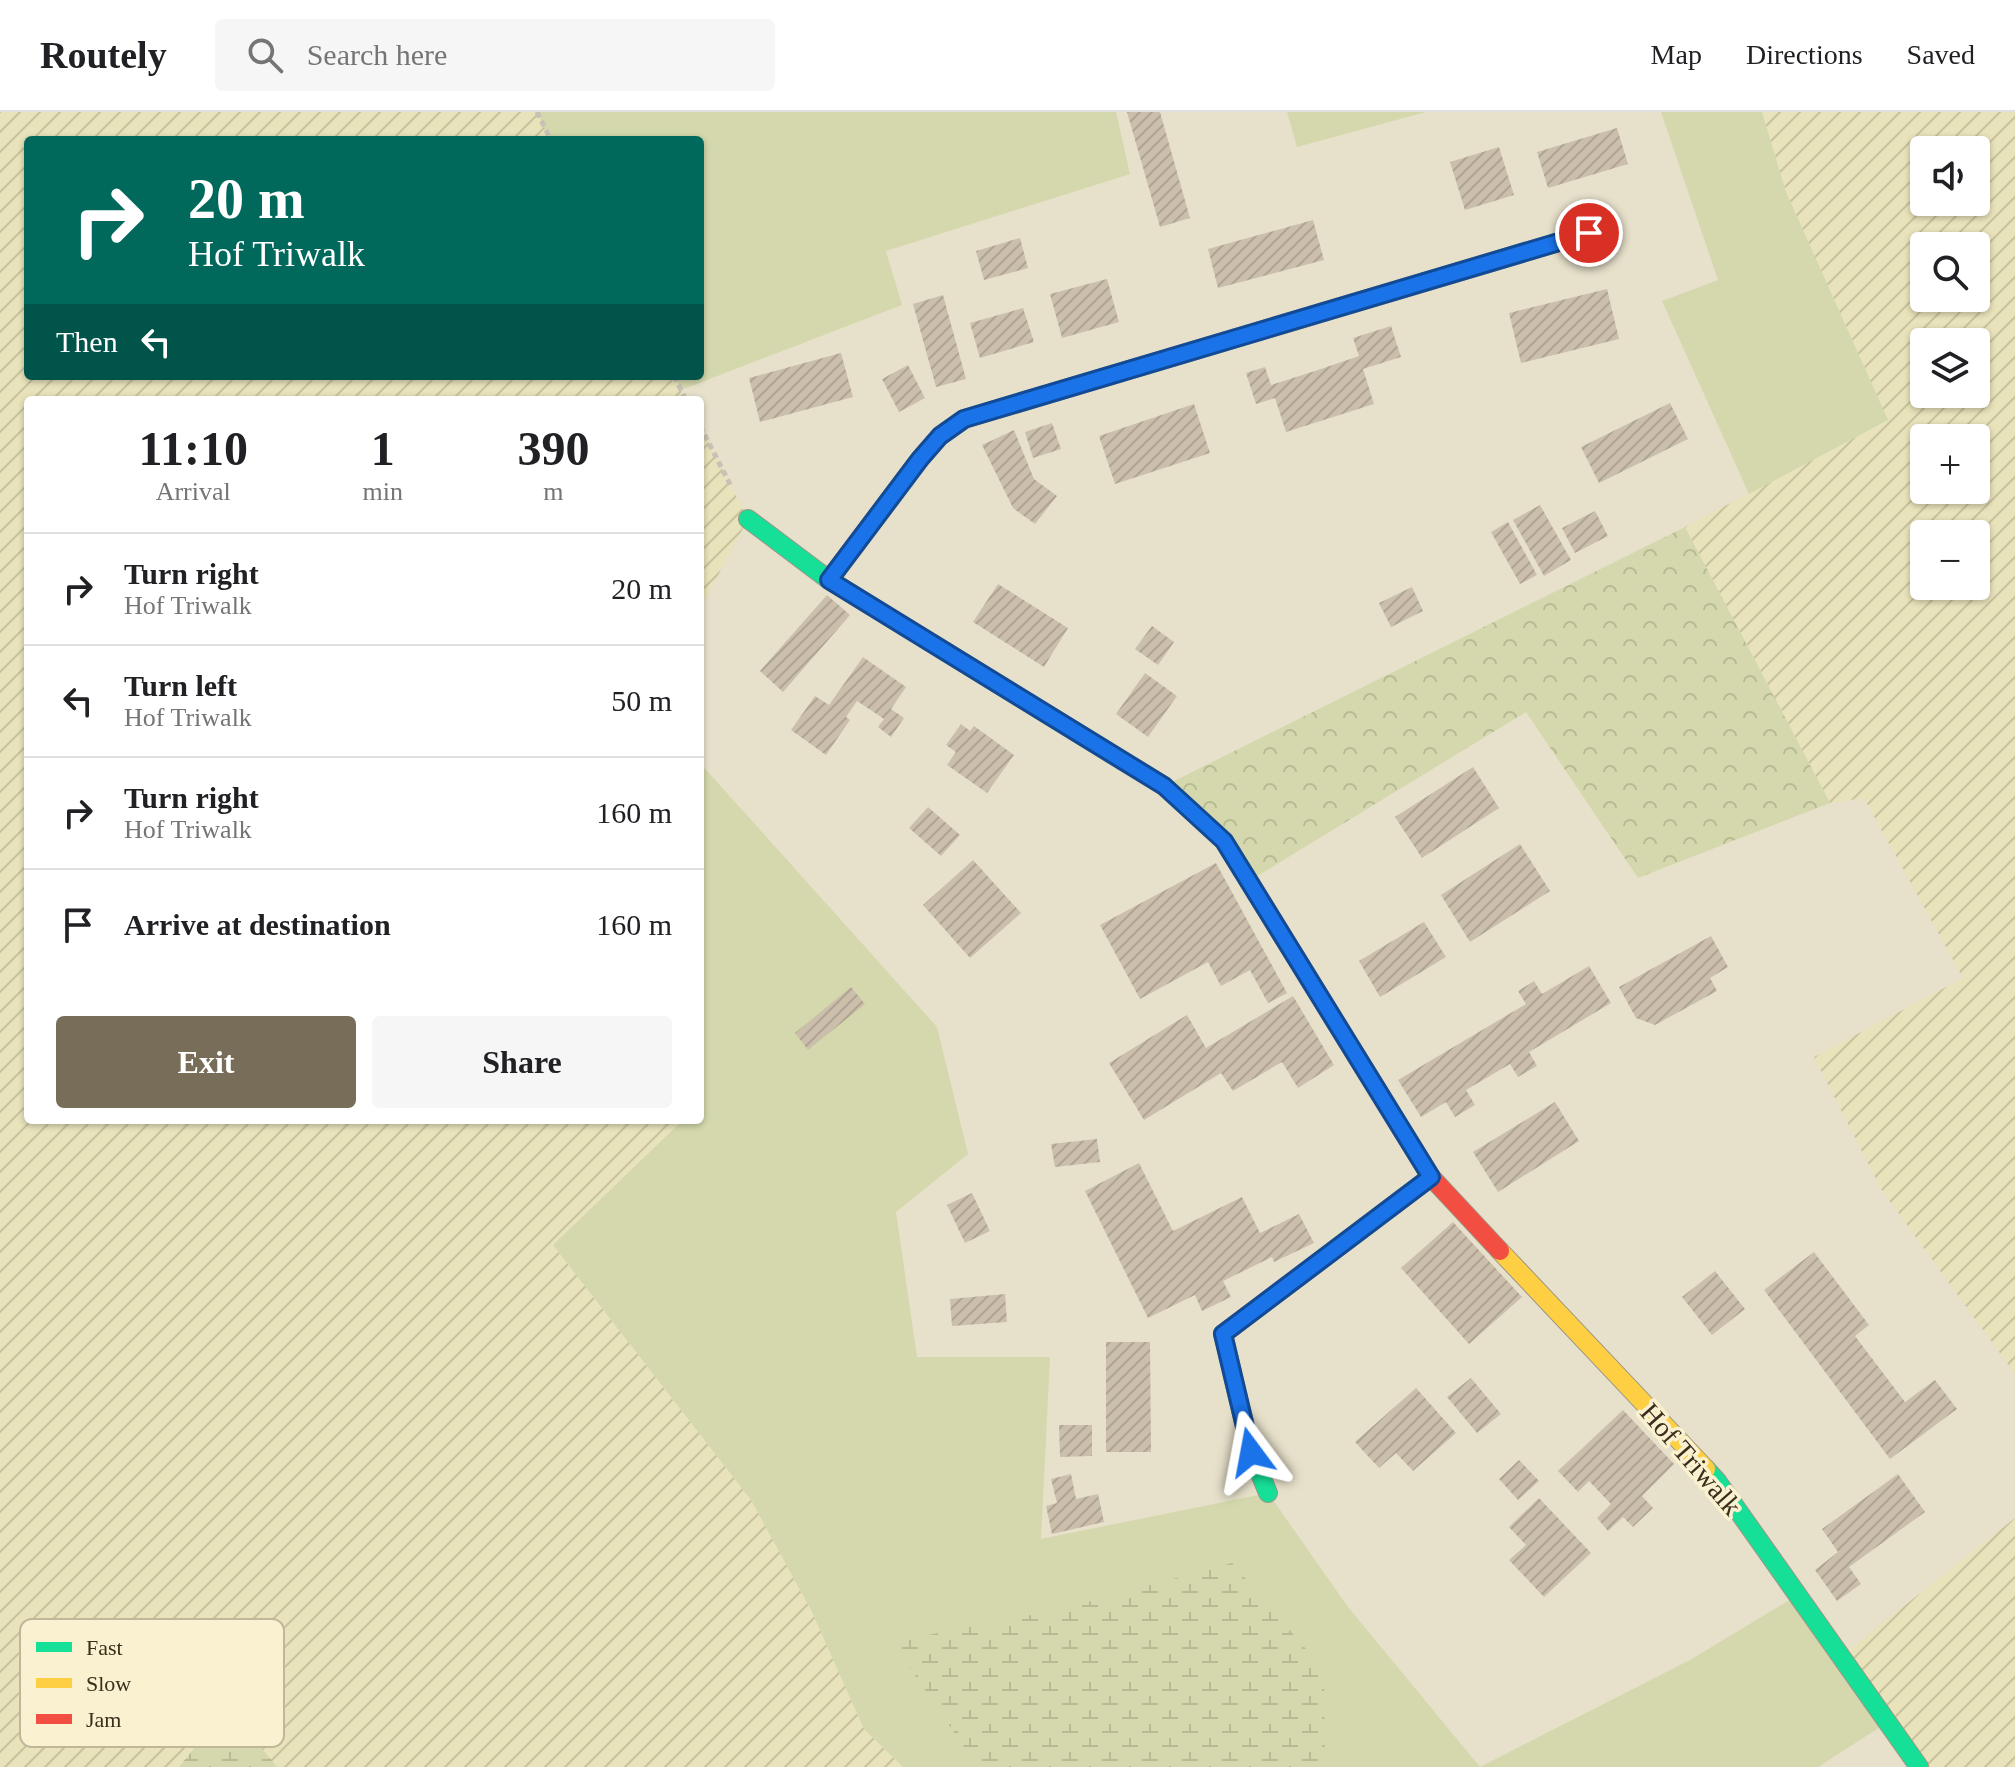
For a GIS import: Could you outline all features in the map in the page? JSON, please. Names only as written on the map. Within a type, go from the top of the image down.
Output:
[{"type":"street","points":[[829,580],[920,459],[940,436],[964,419],[1589,233]]},
{"type":"street","name":"Hof Triwalk","points":[[748,519],[829,580],[1164,786],[1224,841],[1431,1177],[1717,1481],[1919,1767]]},
{"type":"street","points":[[1268,1493],[1251,1452],[1223,1334],[1431,1177]]},
{"type":"path","points":[[537,112],[549,136]]},
{"type":"path","points":[[704,434],[748,519]]},
{"type":"shaded area","points":[[0,112],[537,112],[549,136],[24,136],[24,380],[676,380],[684,396],[24,396],[24,1124],[679,1124],[553,1245],[751,1500],[811,1610],[864,1729],[903,1767],[0,1767]]},
{"type":"shaded area","points":[[1762,112],[2015,112],[2015,1374],[1881,1189],[1814,1057],[1963,978],[1864,798],[1830,803],[1685,527],[1888,420],[1786,192]]},
{"type":"shaded area","points":[[704,434],[748,519],[704,602]]},
{"type":"shaded area","points":[[2015,1518],[2015,1767],[1919,1767],[1841,1656]]},
{"type":"green space","points":[[537,112],[1116,112],[1130,174],[886,251],[902,305],[681,390],[676,380],[704,380],[704,136],[549,136]]},
{"type":"green space","points":[[1287,112],[1426,112],[1297,147]]},
{"type":"green space","points":[[1661,112],[1762,112],[1786,192],[1888,420],[1749,494],[1662,301],[1718,280]]},
{"type":"green space","points":[[1685,527],[1830,803],[1638,878],[1526,712],[1249,881],[1164,786]]},
{"type":"green space","points":[[704,767],[937,1027],[968,1154],[896,1212],[917,1357],[1050,1357],[1041,1539],[1268,1493],[1348,1607],[1480,1767],[903,1767],[864,1729],[811,1610],[751,1500],[553,1245],[679,1124],[704,1124]]},
{"type":"green space","points":[[1232,1563],[1324,1670],[1325,1763],[1293,1767],[978,1767],[892,1642],[1062,1609]]},
{"type":"green space","points":[[1798,1595],[1888,1722],[1818,1767],[1480,1767],[1690,1660]]},
{"type":"green space","points":[[195,1747],[261,1747],[277,1767],[179,1767]]},
{"type":"building","points":[[1127,112],[1160,112],[1190,218],[1160,227]]},
{"type":"building","points":[[1617,128],[1628,164],[1548,188],[1537,152]]},
{"type":"building","points":[[1499,147],[1514,195],[1465,210],[1450,162]]},
{"type":"building","points":[[1313,220],[1324,260],[1218,288],[1208,249]]},
{"type":"building","points":[[1020,238],[1028,268],[984,280],[976,251]]},
{"type":"building","points":[[1107,279],[1119,322],[1062,338],[1050,294]]},
{"type":"building","points":[[1607,289],[1619,339],[1521,363],[1509,313]]},
{"type":"building","points":[[943,295],[966,379],[936,387],[913,304]]},
{"type":"building","points":[[1023,308],[1034,342],[980,358],[970,323]]},
{"type":"building","points":[[1391,326],[1401,357],[1363,369],[1374,404],[1286,432],[1275,398],[1256,404],[1246,373],[1265,367],[1271,385],[1315,371],[1359,356],[1353,338]]},
{"type":"building","points":[[841,353],[853,397],[760,422],[749,378]]},
{"type":"building","points":[[908,365],[925,398],[899,412],[882,379]]},
{"type":"building","points":[[1670,403],[1688,439],[1599,483],[1581,447]]},
{"type":"building","points":[[1194,404],[1210,453],[1115,484],[1099,436]]},
{"type":"building","points":[[1052,423],[1061,449],[1033,458],[1025,432]]},
{"type":"building","points":[[1014,430],[1034,479],[1057,496],[1035,524],[1013,508],[982,445]]},
{"type":"building","points":[[1540,505],[1571,560],[1544,576],[1513,520]]},
{"type":"building","points":[[1595,511],[1608,536],[1575,553],[1562,528]]},
{"type":"building","points":[[1508,522],[1537,575],[1520,584],[1491,532]]},
{"type":"building","points":[[998,584],[1068,628],[1044,667],[973,622]]},
{"type":"building","points":[[1412,587],[1423,611],[1391,627],[1379,603]]},
{"type":"building","points":[[827,595],[850,615],[783,692],[760,671]]},
{"type":"building","points":[[1152,626],[1174,642],[1158,665],[1135,649]]},
{"type":"building","points":[[863,657],[906,687],[891,709],[904,718],[891,737],[878,727],[884,719],[857,701],[846,717],[850,720],[826,755],[791,730],[815,696],[829,705]]},
{"type":"building","points":[[1145,673],[1177,696],[1148,737],[1116,714]]},
{"type":"building","points":[[961,724],[970,731],[974,726],[1014,755],[987,793],[947,765],[956,752],[946,745]]},
{"type":"building","points":[[1473,767],[1499,808],[1422,858],[1395,817]]},
{"type":"building","points":[[928,807],[960,835],[941,856],[909,828]]},
{"type":"building","points":[[1520,844],[1550,891],[1470,942],[1441,895]]},
{"type":"building","points":[[973,860],[1021,913],[970,958],[923,905]]},
{"type":"building","points":[[1216,863],[1287,993],[1268,1003],[1250,970],[1221,986],[1208,962],[1140,999],[1100,925]]},
{"type":"building","points":[[1424,922],[1446,957],[1380,997],[1359,961]]},
{"type":"building","points":[[1711,936],[1728,967],[1710,978],[1717,991],[1655,1025],[1636,1018],[1619,987]]},
{"type":"building","points":[[1589,966],[1611,1003],[1529,1052],[1537,1066],[1518,1077],[1510,1064],[1466,1090],[1475,1105],[1455,1117],[1446,1102],[1421,1117],[1398,1080],[1526,1004],[1518,991],[1534,981],[1542,994]]},
{"type":"building","points":[[851,987],[865,1004],[808,1050],[795,1033]]},
{"type":"building","points":[[1293,996],[1334,1065],[1298,1088],[1282,1062],[1233,1091],[1221,1073],[1144,1120],[1109,1063],[1187,1015],[1206,1048]]},
{"type":"building","points":[[1555,1102],[1579,1141],[1498,1192],[1473,1152]]},
{"type":"building","points":[[1097,1139],[1100,1162],[1055,1167],[1051,1144]]},
{"type":"building","points":[[1139,1163],[1173,1231],[1242,1197],[1260,1233],[1299,1214],[1314,1243],[1274,1262],[1272,1257],[1223,1281],[1231,1297],[1202,1311],[1195,1295],[1148,1318],[1085,1191]]},
{"type":"building","points":[[972,1193],[990,1231],[965,1243],[947,1205]]},
{"type":"building","points":[[1453,1222],[1522,1297],[1469,1344],[1401,1268]]},
{"type":"building","points":[[1814,1252],[1869,1325],[1855,1336],[1905,1402],[1935,1380],[1957,1409],[1890,1459],[1764,1290]]},
{"type":"building","points":[[1715,1271],[1745,1309],[1712,1335],[1682,1297]]},
{"type":"building","points":[[1005,1294],[1007,1322],[952,1326],[950,1299]]},
{"type":"building","points":[[1106,1342],[1150,1342],[1151,1452],[1106,1452]]},
{"type":"building","points":[[1471,1378],[1501,1414],[1477,1433],[1447,1397]]},
{"type":"building","points":[[1416,1388],[1456,1433],[1413,1471],[1396,1453],[1379,1468],[1355,1442]]},
{"type":"building","points":[[1623,1410],[1674,1464],[1642,1496],[1653,1508],[1633,1527],[1623,1517],[1608,1531],[1597,1518],[1611,1504],[1589,1481],[1578,1492],[1558,1471]]},
{"type":"building","points":[[1059,1425],[1092,1425],[1092,1456],[1060,1457]]},
{"type":"building","points":[[1519,1460],[1539,1481],[1518,1500],[1499,1479]]},
{"type":"building","points":[[1071,1474],[1076,1499],[1098,1494],[1104,1522],[1052,1534],[1046,1506],[1057,1503],[1051,1479]]},
{"type":"building","points":[[1898,1474],[1925,1512],[1849,1567],[1861,1584],[1837,1601],[1815,1570],[1838,1552],[1822,1529]]},
{"type":"building","points":[[1539,1498],[1591,1553],[1544,1597],[1509,1560],[1526,1545],[1509,1527]]},
{"type":"traffic: fast","points":[[829,580],[940,436],[964,419],[1075,386]]},
{"type":"traffic: fast","points":[[748,519],[829,580],[1123,761]]},
{"type":"traffic: fast","points":[[1268,1493],[1251,1452],[1223,1334],[1431,1177]]},
{"type":"traffic: fast","points":[[1706,1469],[1919,1767]]},
{"type":"traffic: slow","points":[[1500,1251],[1706,1469]]},
{"type":"traffic: jam","points":[[1075,386],[1589,233]]},
{"type":"traffic: jam","points":[[1123,761],[1164,786],[1224,841],[1431,1177],[1500,1251]]},
{"type":"route","points":[[1251,1452],[1223,1334],[1431,1177],[1224,841],[1164,786],[829,580],[920,459],[940,436],[964,419],[1589,233]]}]
